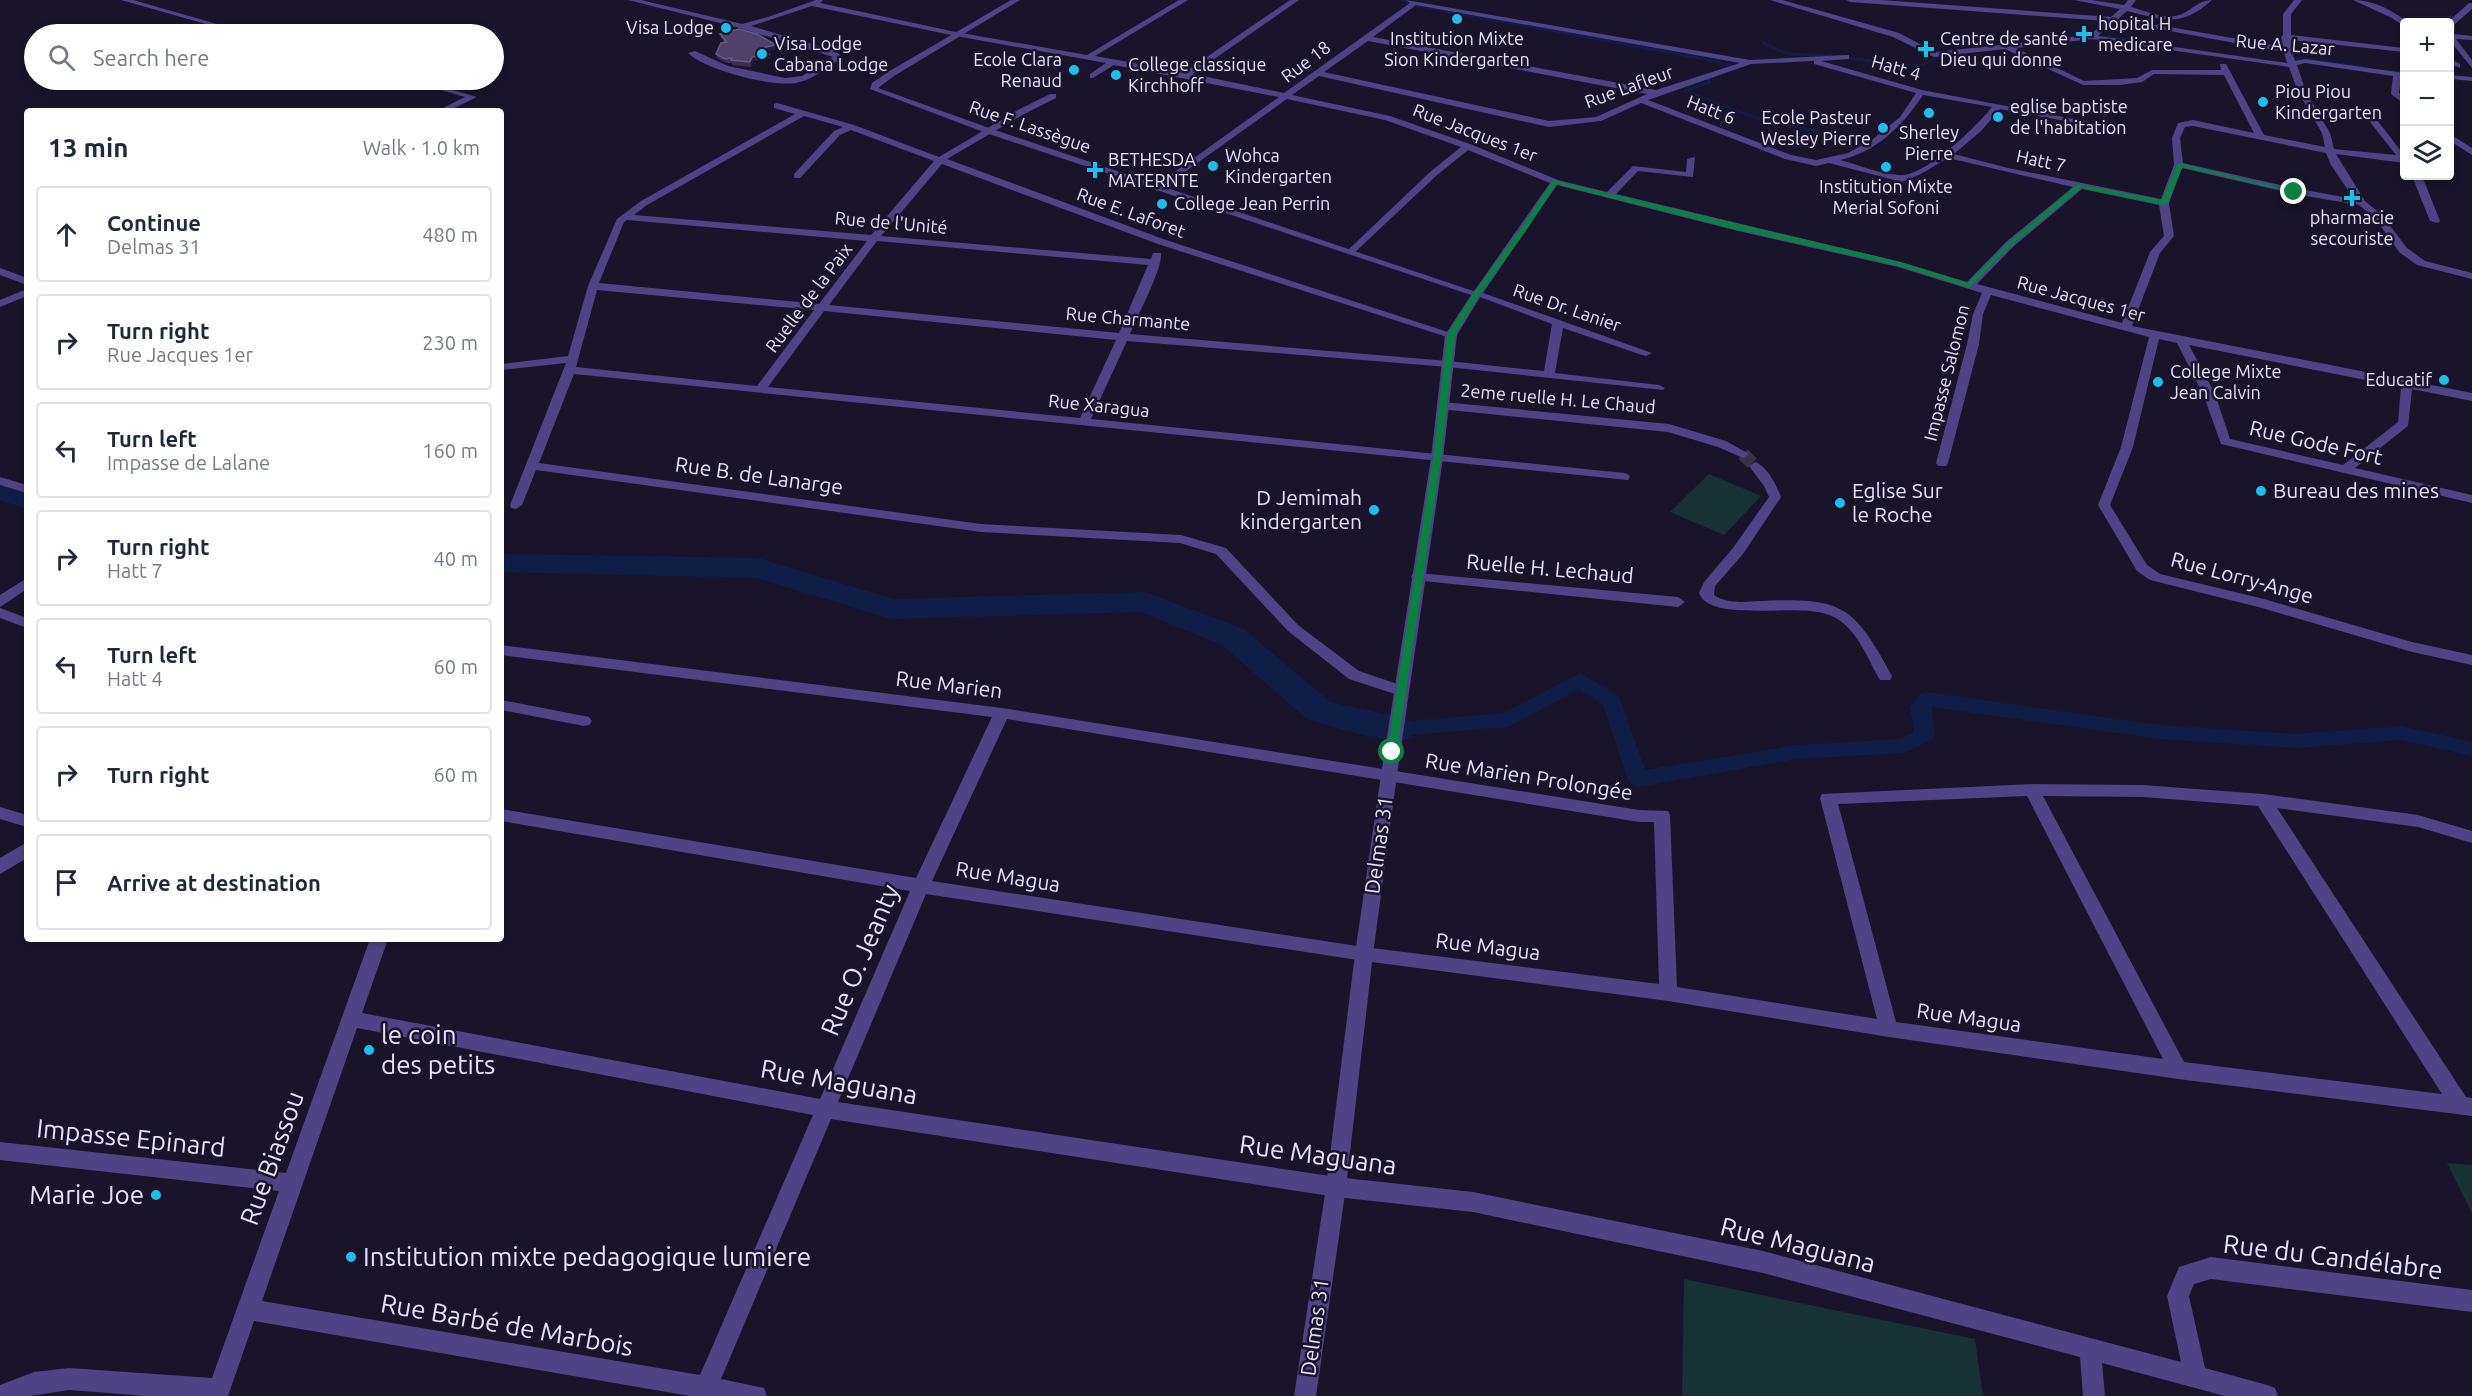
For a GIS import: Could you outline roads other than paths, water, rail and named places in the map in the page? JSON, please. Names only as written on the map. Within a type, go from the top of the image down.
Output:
[{"type":"street","points":[[125,0],[213,24]]},
{"type":"street","points":[[632,0],[742,26],[837,56],[795,81],[705,63],[692,53]]},
{"type":"street","points":[[956,34],[1016,0]]},
{"type":"street","points":[[1087,58],[1184,0]]},
{"type":"street","points":[[1186,75],[1295,0]]},
{"type":"street","points":[[1774,0],[1896,35],[1934,55],[2092,37],[2132,0]]},
{"type":"street","points":[[1850,0],[1893,1],[2114,19],[2287,50]]},
{"type":"street","points":[[2078,0],[2126,8],[2168,19],[2183,17],[2208,0]]},
{"type":"street","points":[[2298,0],[2287,14],[2285,37],[2287,50],[2294,63],[2302,92],[2326,134],[2336,165],[2362,203],[2378,216],[2403,250],[2421,263],[2472,276]]},
{"type":"street","points":[[2357,0],[2395,16],[2400,20]]},
{"type":"street","points":[[1412,1],[1750,62]]},
{"type":"street","name":"Rue 18","points":[[1158,188],[1288,96],[1412,1]]},
{"type":"street","points":[[742,26],[771,19],[817,2]]},
{"type":"street","name":"Rue Jacques 1er","points":[[817,2],[956,34],[1186,75],[1387,118],[1467,146],[1555,182],[1611,194],[1734,227],[1900,264],[1969,286],[2155,335],[2471,395]]},
{"type":"street","points":[[2454,20],[2472,5]]},
{"type":"street","name":"Rue F. Lassègue","points":[[956,34],[873,87],[989,131],[1477,294]]},
{"type":"street","points":[[2454,36],[2472,38]]},
{"type":"street","name":"Rue A. Lazar","points":[[2092,37],[2288,65],[2305,61],[2400,74]]},
{"type":"street","points":[[2285,37],[2400,50]]},
{"type":"street","points":[[1366,38],[1656,93]]},
{"type":"street","points":[[2454,41],[2472,67]]},
{"type":"street","points":[[2007,46],[2083,83],[2139,80],[2152,72],[2228,73]]},
{"type":"street","points":[[2216,56],[2228,73],[2260,136]]},
{"type":"street","name":"Rue Lafleur","points":[[1317,73],[1549,124],[1598,119],[1656,93],[1750,62],[1846,57]]},
{"type":"street","name":"Hatt 4","points":[[1804,58],[1921,92],[2086,122]]},
{"type":"street","points":[[1093,76],[1113,62]]},
{"type":"street","points":[[2454,64],[2472,67]]},
{"type":"street","points":[[2454,65],[2472,78]]},
{"type":"street","points":[[2400,76],[2395,83],[2395,94],[2400,98]]},
{"type":"street","points":[[2454,77],[2472,78]]},
{"type":"street","points":[[446,90],[472,97],[448,108]]},
{"type":"street","name":"Hatt 6","points":[[1641,100],[1788,157],[1816,163],[1851,155],[1876,141],[1903,119],[1921,92]]},
{"type":"street","name":"Ruelle de la Paix","points":[[760,390],[874,238],[940,160],[1053,96]]},
{"type":"street","name":"Rue E. Laforet","points":[[777,106],[851,128],[1162,242],[1451,335]]},
{"type":"street","points":[[1829,160],[1902,179],[1946,155],[1977,132],[1998,106]]},
{"type":"street","points":[[516,505],[572,365],[593,286],[620,221],[644,203],[803,113]]},
{"type":"street","points":[[2374,122],[2400,155]]},
{"type":"street","points":[[2126,327],[2155,252],[2169,236],[2164,203],[2180,165],[2176,138],[2181,125],[2185,123],[2330,151],[2400,160]]},
{"type":"street","points":[[797,176],[837,134],[851,128]]},
{"type":"street","points":[[2454,140],[2472,152]]},
{"type":"street","points":[[1352,252],[1433,174],[1467,146]]},
{"type":"street","name":"Hatt 7","points":[[1946,155],[2164,203]]},
{"type":"street","points":[[1611,194],[1636,168],[1690,176],[1692,159]]},
{"type":"street","points":[[2180,165],[2294,192],[2362,203]]},
{"type":"street","points":[[2419,180],[2435,221]]},
{"type":"street","name":"Delmas 31","points":[[1305,1396],[1336,1187],[1364,954],[1397,716],[1437,458],[1451,335],[1555,182]]},
{"type":"street","points":[[1969,286],[2010,244],[2080,186]]},
{"type":"street","name":"Rue de l'Unité","points":[[625,217],[1155,262]]},
{"type":"street","points":[[1084,422],[1123,337],[1162,242]]},
{"type":"street","points":[[0,271],[24,281]]},
{"type":"street","name":"Rue Charmante","points":[[593,286],[823,306],[1123,337],[1448,364],[1659,388]]},
{"type":"street","name":"Impasse Salomon","points":[[1942,463],[1973,344],[1978,314],[1988,291]]},
{"type":"street","points":[[0,304],[24,293]]},
{"type":"street","name":"Rue Dr. Lanier","points":[[1477,294],[1646,353]]},
{"type":"street","points":[[1549,374],[1558,322]]},
{"type":"street","name":"Rue Lorry-Ange","points":[[2155,335],[2127,447],[2104,505],[2142,568],[2155,577],[2264,604],[2412,647],[2472,660]]},
{"type":"street","name":"Rue Gode Fort","points":[[2180,338],[2209,394],[2225,441],[2472,500]]},
{"type":"street","name":"Rue Xaragua","points":[[504,367],[572,365],[760,390],[1624,477]]},
{"type":"street","points":[[2344,470],[2404,423],[2407,384]]},
{"type":"street","name":"2eme ruelle H. Le Chaud","points":[[1443,406],[1670,428],[1722,444],[1743,454]]},
{"type":"street","name":"Rue B. de Lanarge","points":[[532,466],[981,528],[1181,539],[1221,552],[1293,628],[1354,675],[1401,691]]},
{"type":"street","points":[[1755,466],[1770,485],[1774,497],[1738,551],[1709,585],[1706,593],[1708,598],[1724,606],[1813,606],[1834,612],[1850,621],[1863,636],[1885,676]]},
{"type":"street","points":[[0,482],[24,488]]},
{"type":"street","name":"Ruelle H. Lechaud","points":[[1418,577],[1678,602]]},
{"type":"street","points":[[0,602],[24,584]]},
{"type":"street","points":[[0,613],[24,622]]},
{"type":"street","name":"Rue Marien","points":[[504,650],[1002,713],[1389,776]]},
{"type":"street","points":[[504,706],[584,721]]},
{"type":"street","name":"Rue O. Jeanty","points":[[703,1392],[921,886],[1002,713]]},
{"type":"street","name":"Rue Marien Prolongée","points":[[1389,776],[1638,816],[1662,815],[1668,993]]},
{"type":"street","points":[[2032,790],[2178,1070]]},
{"type":"street","points":[[1889,1029],[1828,798],[2032,790],[2143,791],[2263,800],[2418,820],[2472,837]]},
{"type":"street","points":[[2263,800],[2466,1106]]},
{"type":"street","points":[[0,813],[24,819]]},
{"type":"street","name":"Rue Magua","points":[[504,816],[921,886],[1364,954],[1668,993],[1889,1029],[2178,1070],[2466,1106]]},
{"type":"street","points":[[0,867],[24,851]]},
{"type":"street","name":"Rue Biassou","points":[[218,1393],[378,942]]},
{"type":"street","name":"Rue Maguana","points":[[351,1019],[826,1109],[1336,1187],[1473,1202],[1763,1262],[2267,1396]]},
{"type":"street","name":"Impasse Epinard","points":[[0,1151],[292,1183]]},
{"type":"street","name":"Rue du Candélabre","points":[[2196,1377],[2178,1296],[2187,1275],[2211,1268],[2472,1301]]},
{"type":"street","name":"Rue Barbé de Marbois","points":[[247,1309],[703,1392],[756,1396]]},
{"type":"street","points":[[2090,1350],[2094,1396]]},
{"type":"street","points":[[0,1396],[29,1384],[49,1379],[69,1378],[218,1393]]},
{"type":"waterway","points":[[1403,0],[1410,4],[1715,61],[1735,67]]},
{"type":"waterway","points":[[2046,40],[2110,37],[2174,47]]},
{"type":"waterway","points":[[1763,43],[1788,54],[1832,56]]},
{"type":"waterway","points":[[1844,57],[1906,66],[1923,65],[1942,54]]},
{"type":"waterway","points":[[2292,62],[2296,62],[2293,59],[2300,58],[2367,68]]},
{"type":"waterway","points":[[2385,71],[2400,72]]},
{"type":"waterway","points":[[1713,76],[1707,78],[1710,82],[1685,91],[1764,121],[1832,134],[1857,144],[1868,144]]},
{"type":"waterway","points":[[0,492],[17,494],[24,498]]},
{"type":"waterway","points":[[504,563],[758,568],[892,609],[1145,602],[1233,637],[1319,711],[1366,724],[1399,729]]},
{"type":"waterway","points":[[1399,729],[1509,720],[1580,680],[1612,701],[1638,779],[1796,752],[1904,746],[1925,735],[1920,707],[1927,699],[2159,732],[2297,741],[2401,733],[2472,749]]},
{"type":"tunnel","points":[[1743,454],[1755,466]]},
{"type":"place","name":"Institution Mixte Sion Kindergarten","points":[[1457,19]]},
{"type":"place","name":"Visa Lodge","points":[[726,28]]},
{"type":"place","name":"hopital H medicare","points":[[2084,34]]},
{"type":"place","name":"Centre de santé Dieu qui donne","points":[[1926,49]]},
{"type":"place","name":"Visa Lodge Cabana Lodge","points":[[762,54]]},
{"type":"place","name":"Ecole Clara Renaud","points":[[1074,70]]},
{"type":"place","name":"College classique Kirchhoff","points":[[1116,75]]},
{"type":"place","name":"Piou Piou Kindergarten","points":[[2263,102]]},
{"type":"place","name":"Sherley Pierre","points":[[1929,113]]},
{"type":"place","name":"eglise baptiste de l'habitation","points":[[1998,117]]},
{"type":"place","name":"Ecole Pasteur Wesley Pierre","points":[[1883,128]]},
{"type":"place","name":"Wohca Kindergarten","points":[[1213,166]]},
{"type":"place","name":"Institution Mixte Merial Sofoni","points":[[1886,167]]},
{"type":"place","name":"BETHESDA MATERNTE","points":[[1095,170]]},
{"type":"place","name":"pharmacie secouriste","points":[[2352,198]]},
{"type":"place","name":"College Jean Perrin","points":[[1162,204]]},
{"type":"place","name":"Educatif","points":[[2444,380]]},
{"type":"place","name":"College Mixte Jean Calvin","points":[[2158,382]]},
{"type":"place","name":"Bureau des mines","points":[[2261,491]]},
{"type":"place","name":"Eglise Sur le Roche","points":[[1840,503]]},
{"type":"place","name":"D Jemimah kindergarten","points":[[1374,510]]},
{"type":"place","name":"le coin des petits","points":[[369,1050]]},
{"type":"place","name":"Marie Joe","points":[[156,1195]]},
{"type":"place","name":"Institution mixte pedagogique lumiere","points":[[351,1257]]}]
